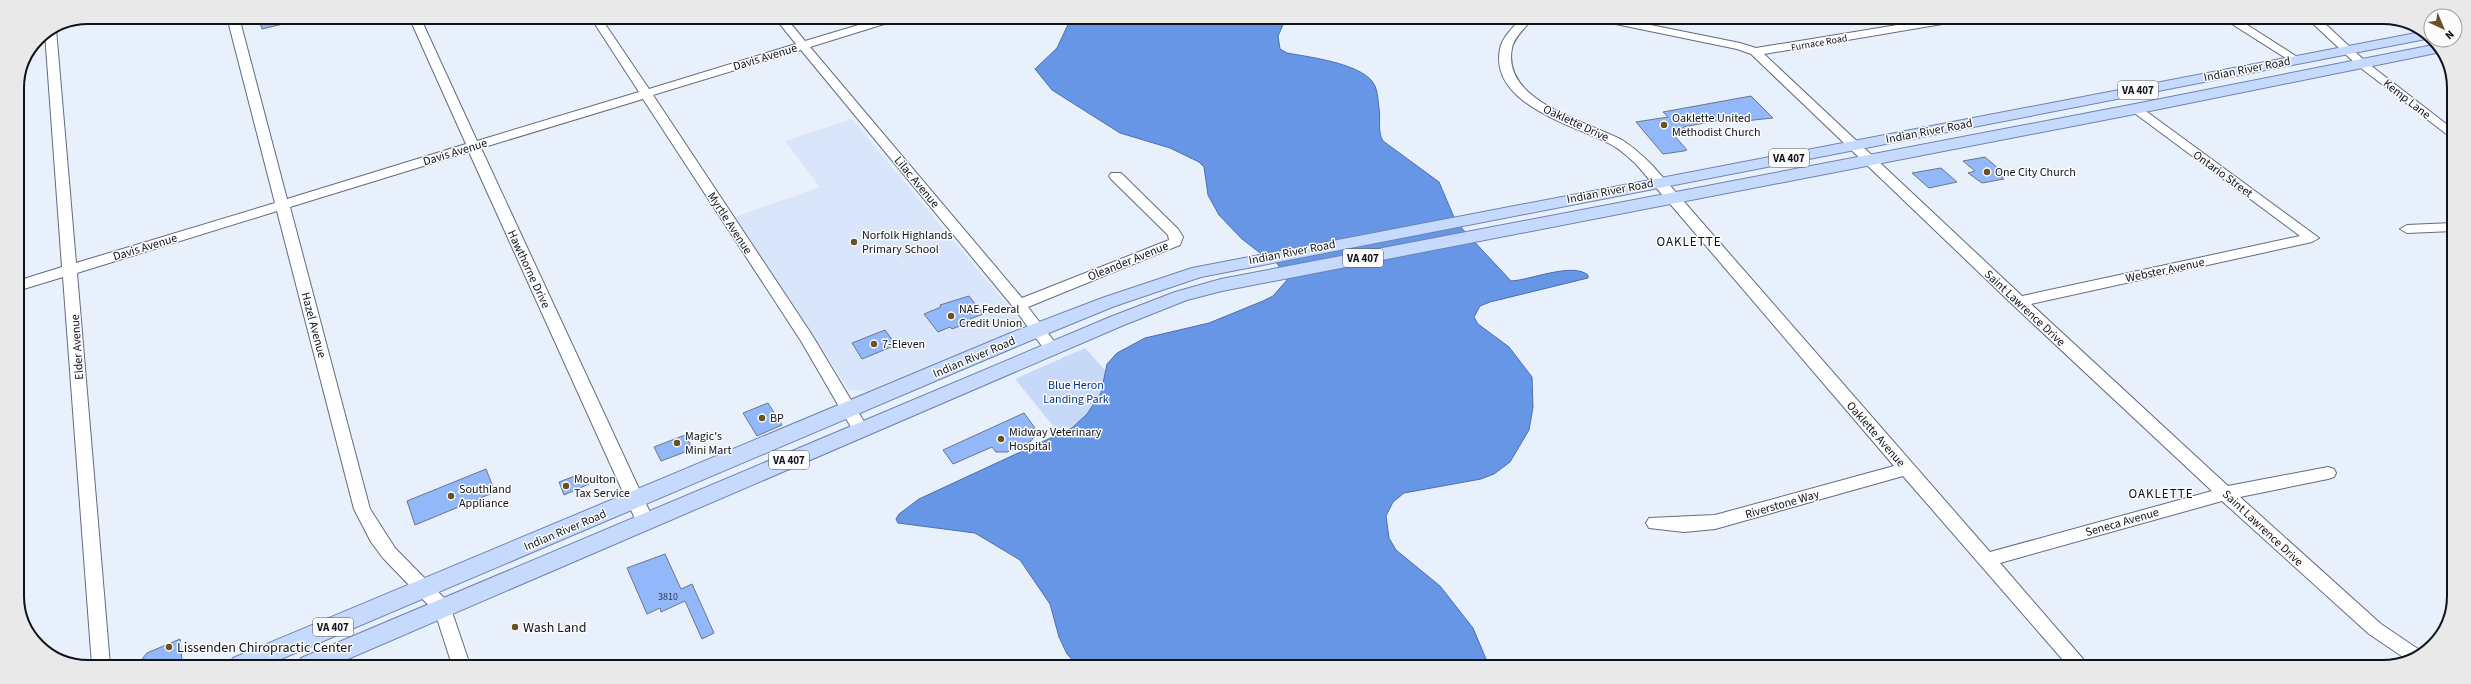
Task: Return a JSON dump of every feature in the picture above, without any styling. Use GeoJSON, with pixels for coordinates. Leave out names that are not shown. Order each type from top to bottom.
{"type":"FeatureCollection","features":[{"type":"Feature","properties":{"kind":"main road","name":"Indian River Road"},"geometry":{"type":"LineString","coordinates":[[253,660],[426,589],[1038,330],[1154,285],[1198,272],[2420,36]]}},
{"type":"Feature","properties":{"kind":"main road","name":"Indian River Road"},"geometry":{"type":"LineString","coordinates":[[321,660],[1148,308],[1206,289],[1674,197],[2135,109],[2434,49]]}},
{"type":"Feature","properties":{"kind":"street","name":"Hazel Avenue"},"geometry":{"type":"LineString","coordinates":[[235,24],[362,508],[377,537],[385,548],[443,608]]}},
{"type":"Feature","properties":{"kind":"street","name":"Hawthorne Drive"},"geometry":{"type":"LineString","coordinates":[[417,24],[645,521]]}},
{"type":"Feature","properties":{"kind":"street","name":"Myrtle Avenue"},"geometry":{"type":"LineString","coordinates":[[600,24],[806,339],[861,430]]}},
{"type":"Feature","properties":{"kind":"street","name":"Lilac Avenue"},"geometry":{"type":"LineString","coordinates":[[785,24],[1020,305],[1052,349]]}},
{"type":"Feature","properties":{"kind":"street","name":"Davis Avenue"},"geometry":{"type":"LineString","coordinates":[[24,284],[874,24]]}},
{"type":"Feature","properties":{"kind":"street","name":"Oaklette Drive"},"geometry":{"type":"LineString","coordinates":[[1523,24],[1507,47],[1505,66],[1511,80],[1531,100],[1547,112],[1618,143],[1636,156],[1674,197]]}},
{"type":"Feature","properties":{"kind":"street","name":"Saint Lawrence Drive"},"geometry":{"type":"LineString","coordinates":[[1635,24],[1740,46],[1755,52],[1852,146],[2018,302],[2227,493],[2275,540],[2375,629],[2411,653]]}},
{"type":"Feature","properties":{"kind":"street","name":"Furnace Road"},"geometry":{"type":"LineString","coordinates":[[1755,52],[1924,24]]}},
{"type":"Feature","properties":{"kind":"street"},"geometry":{"type":"LineString","coordinates":[[2238,24],[2296,60]]}},
{"type":"Feature","properties":{"kind":"street","name":"Kemp Lane"},"geometry":{"type":"LineString","coordinates":[[2318,24],[2361,63],[2447,131]]}},
{"type":"Feature","properties":{"kind":"street","name":"Elder Avenue"},"geometry":{"type":"LineString","coordinates":[[51,36],[71,270],[101,660]]}},
{"type":"Feature","properties":{"kind":"street","name":"Ontario Street"},"geometry":{"type":"LineString","coordinates":[[2135,109],[2312,238]]}},
{"type":"Feature","properties":{"kind":"street","name":"Oleander Avenue"},"geometry":{"type":"LineString","coordinates":[[1020,305],[1175,242],[1176,237],[1173,232],[1116,176]]}},
{"type":"Feature","properties":{"kind":"street","name":"Oaklette Avenue"},"geometry":{"type":"LineString","coordinates":[[1674,197],[1906,469],[2075,660]]}},
{"type":"Feature","properties":{"kind":"street"},"geometry":{"type":"LineString","coordinates":[[2407,229],[2447,227]]}},
{"type":"Feature","properties":{"kind":"street","name":"Webster Avenue"},"geometry":{"type":"LineString","coordinates":[[2018,302],[2312,238]]}},
{"type":"Feature","properties":{"kind":"street","name":"Riverstone Way"},"geometry":{"type":"LineString","coordinates":[[1654,523],[1684,525],[1715,522],[1906,469]]}},
{"type":"Feature","properties":{"kind":"street","name":"Seneca Avenue"},"geometry":{"type":"LineString","coordinates":[[1987,560],[2227,493],[2328,473]]}},
{"type":"Feature","properties":{"kind":"street"},"geometry":{"type":"LineString","coordinates":[[443,608],[459,660]]}},
{"type":"Feature","properties":{"kind":"shaded area","name":"Norfolk Highlands Primary School"},"geometry":{"type":"Polygon","coordinates":[[[852,119],[1018,318],[1010,332],[867,391],[849,390],[735,217],[820,187],[785,141],[852,119]]]}},
{"type":"Feature","properties":{"kind":"green space","name":"Blue Heron Landing Park"},"geometry":{"type":"Polygon","coordinates":[[[1085,348],[1134,402],[1096,431],[1062,428],[1115,437],[1058,432],[1015,379],[1085,348]]]}},
{"type":"Feature","properties":{"kind":"water"},"geometry":{"type":"Polygon","coordinates":[[[1068,24],[1283,24],[1278,36],[1280,49],[1287,53],[1322,59],[1349,67],[1370,78],[1377,91],[1380,112],[1380,133],[1383,141],[1439,182],[1456,222],[1511,281],[1572,270],[1581,271],[1588,275],[1588,278],[1490,302],[1480,306],[1474,317],[1478,324],[1509,347],[1532,377],[1533,407],[1529,430],[1510,462],[1494,474],[1481,479],[1404,493],[1393,502],[1386,516],[1389,538],[1396,550],[1440,586],[1473,628],[1486,660],[1072,660],[1067,654],[1059,637],[1050,604],[1020,560],[975,533],[898,523],[896,519],[899,514],[919,499],[1072,428],[1087,414],[1101,393],[1107,364],[1117,353],[1145,338],[1209,323],[1263,301],[1273,296],[1287,280],[1277,263],[1264,256],[1242,239],[1219,215],[1208,195],[1204,167],[1199,162],[1170,148],[1120,133],[1052,90],[1035,69],[1057,48],[1068,24]]]}},
{"type":"Feature","properties":{"kind":"building"},"geometry":{"type":"Polygon","coordinates":[[[260,24],[283,24],[262,29],[260,24]]]}},
{"type":"Feature","properties":{"kind":"building","name":"Oaklette United Methodist Church"},"geometry":{"type":"Polygon","coordinates":[[[1751,96],[1773,118],[1744,121],[1736,117],[1683,127],[1687,131],[1673,134],[1687,150],[1684,151],[1663,154],[1636,122],[1668,117],[1663,112],[1751,96]]]}},
{"type":"Feature","properties":{"kind":"building"},"geometry":{"type":"Polygon","coordinates":[[[1985,157],[2007,176],[2001,177],[2004,179],[1982,183],[1968,173],[1975,171],[1963,161],[1985,157]]]}},
{"type":"Feature","properties":{"kind":"building"},"geometry":{"type":"Polygon","coordinates":[[[1941,168],[1957,182],[1929,188],[1912,173],[1941,168]]]}},
{"type":"Feature","properties":{"kind":"building","name":"NAE Federal Credit Union"},"geometry":{"type":"Polygon","coordinates":[[[969,296],[983,314],[970,319],[972,321],[952,329],[950,327],[938,332],[924,314],[941,307],[940,305],[969,296]]]}},
{"type":"Feature","properties":{"kind":"building","name":"7-Eleven"},"geometry":{"type":"Polygon","coordinates":[[[885,330],[896,345],[862,359],[852,343],[885,330]]]}},
{"type":"Feature","properties":{"kind":"building","name":"BP"},"geometry":{"type":"Polygon","coordinates":[[[768,403],[782,425],[757,436],[743,413],[768,403]]]}},
{"type":"Feature","properties":{"kind":"building","name":"Midway Veterinary Hospital"},"geometry":{"type":"Polygon","coordinates":[[[1024,413],[1035,428],[1030,430],[1035,436],[1030,442],[1007,452],[996,452],[992,447],[953,464],[943,450],[1024,413]]]}},
{"type":"Feature","properties":{"kind":"building","name":"Magic's Mini Mart"},"geometry":{"type":"Polygon","coordinates":[[[685,435],[693,449],[661,461],[654,447],[685,435]]]}},
{"type":"Feature","properties":{"kind":"building","name":"Southland Appliance"},"geometry":{"type":"Polygon","coordinates":[[[486,469],[495,492],[415,525],[407,501],[486,469]]]}},
{"type":"Feature","properties":{"kind":"building","name":"Moulton Tax Service"},"geometry":{"type":"Polygon","coordinates":[[[580,474],[582,477],[585,476],[589,484],[564,495],[559,482],[580,474]]]}},
{"type":"Feature","properties":{"kind":"building"},"geometry":{"type":"Polygon","coordinates":[[[665,554],[681,589],[692,584],[714,633],[702,639],[685,601],[661,612],[660,608],[647,614],[627,568],[665,554]]]}},
{"type":"Feature","properties":{"kind":"building","name":"Lissenden Chiropractic Center"},"geometry":{"type":"Polygon","coordinates":[[[180,639],[182,660],[141,660],[147,653],[180,639]]]}},
{"type":"Feature","properties":{"kind":"place","name":"Oaklette United Methodist Church"},"geometry":{"type":"Point","coordinates":[1664,125]}},
{"type":"Feature","properties":{"kind":"place","name":"One City Church"},"geometry":{"type":"Point","coordinates":[1987,172]}},
{"type":"Feature","properties":{"kind":"place","name":"Norfolk Highlands Primary School"},"geometry":{"type":"Point","coordinates":[854,242]}},
{"type":"Feature","properties":{"kind":"place","name":"NAE Federal Credit Union"},"geometry":{"type":"Point","coordinates":[951,316]}},
{"type":"Feature","properties":{"kind":"place","name":"7-Eleven"},"geometry":{"type":"Point","coordinates":[874,344]}},
{"type":"Feature","properties":{"kind":"place","name":"BP"},"geometry":{"type":"Point","coordinates":[762,418]}},
{"type":"Feature","properties":{"kind":"place","name":"Midway Veterinary Hospital"},"geometry":{"type":"Point","coordinates":[1001,439]}},
{"type":"Feature","properties":{"kind":"place","name":"Magic's Mini Mart"},"geometry":{"type":"Point","coordinates":[677,443]}},
{"type":"Feature","properties":{"kind":"place","name":"Moulton Tax Service"},"geometry":{"type":"Point","coordinates":[566,486]}},
{"type":"Feature","properties":{"kind":"place","name":"Southland Appliance"},"geometry":{"type":"Point","coordinates":[451,496]}},
{"type":"Feature","properties":{"kind":"place","name":"Wash Land"},"geometry":{"type":"Point","coordinates":[515,627]}},
{"type":"Feature","properties":{"kind":"place","name":"Lissenden Chiropractic Center"},"geometry":{"type":"Point","coordinates":[169,647]}},
{"type":"Feature","properties":{"kind":"district","name":"OAKLETTE"},"geometry":{"type":"Point","coordinates":[1689,241]}},
{"type":"Feature","properties":{"kind":"district","name":"OAKLETTE"},"geometry":{"type":"Point","coordinates":[2161,493]}}]}
